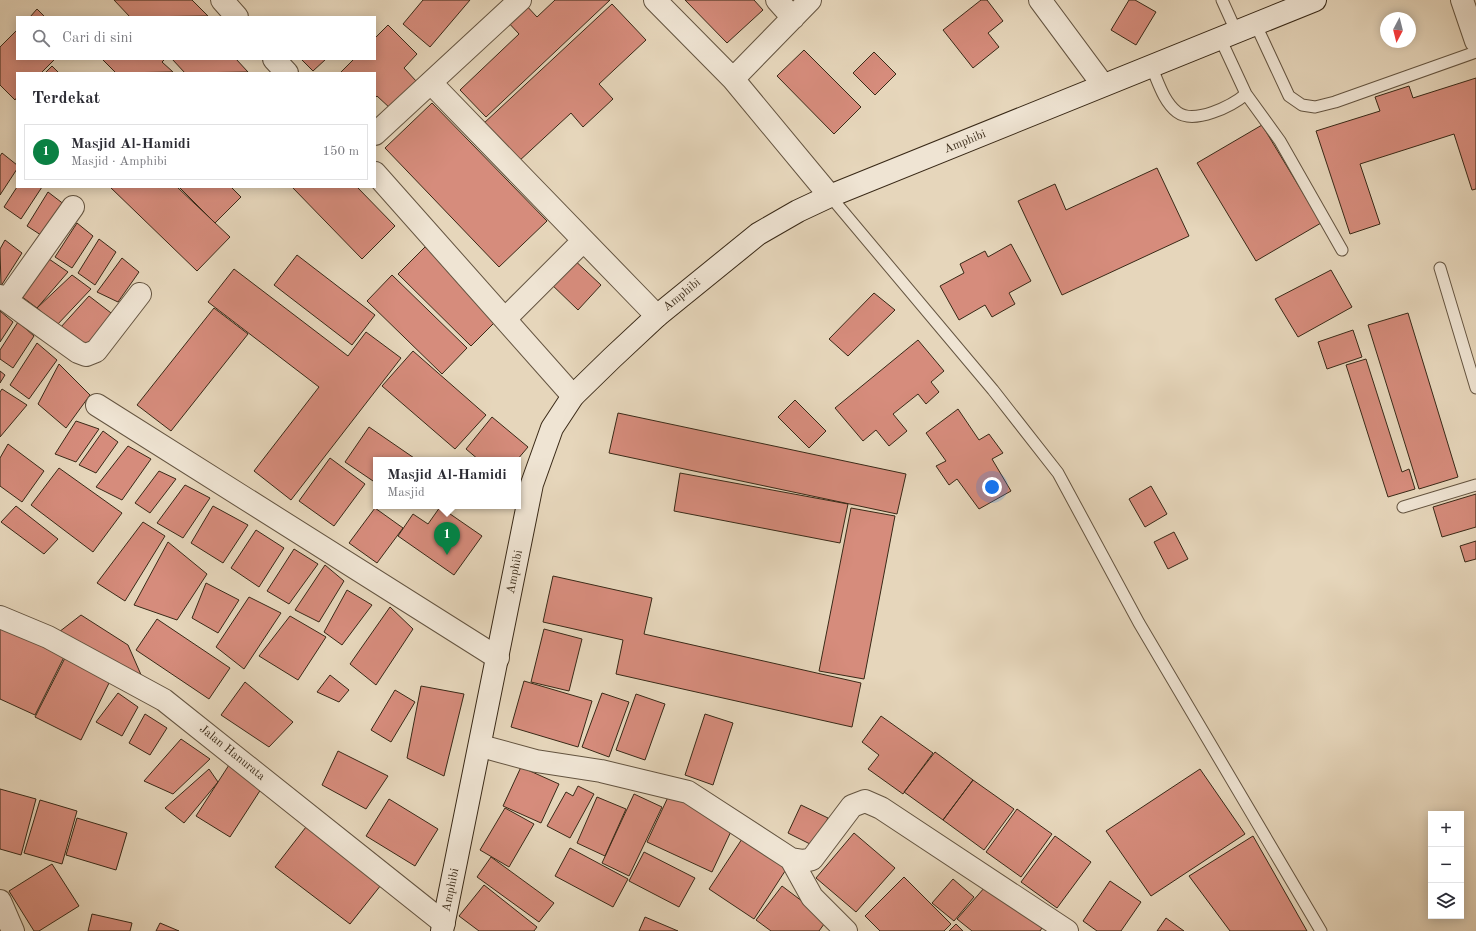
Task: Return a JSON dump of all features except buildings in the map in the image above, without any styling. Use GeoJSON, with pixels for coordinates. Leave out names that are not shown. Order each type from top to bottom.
{"type":"FeatureCollection","features":[{"type":"Feature","properties":{"kind":"street"},"geometry":{"type":"LineString","coordinates":[[222,0],[236,16]]}},
{"type":"Feature","properties":{"kind":"street"},"geometry":{"type":"LineString","coordinates":[[376,133],[520,0]]}},
{"type":"Feature","properties":{"kind":"street"},"geometry":{"type":"LineString","coordinates":[[655,0],[733,79],[830,196]]}},
{"type":"Feature","properties":{"kind":"street"},"geometry":{"type":"LineString","coordinates":[[777,0],[793,18]]}},
{"type":"Feature","properties":{"kind":"street"},"geometry":{"type":"LineString","coordinates":[[733,79],[810,0]]}},
{"type":"Feature","properties":{"kind":"street"},"geometry":{"type":"LineString","coordinates":[[1040,0],[1103,86]]}},
{"type":"Feature","properties":{"kind":"street","name":"Amphibi"},"geometry":{"type":"LineString","coordinates":[[443,927],[481,746],[532,484],[552,428],[573,396],[657,316],[758,234],[798,211],[830,196],[1315,0]]}},
{"type":"Feature","properties":{"kind":"street"},"geometry":{"type":"LineString","coordinates":[[1462,0],[1476,41]]}},
{"type":"Feature","properties":{"kind":"street"},"geometry":{"type":"LineString","coordinates":[[275,60],[286,72]]}},
{"type":"Feature","properties":{"kind":"street"},"geometry":{"type":"LineString","coordinates":[[431,83],[657,316]]}},
{"type":"Feature","properties":{"kind":"street"},"geometry":{"type":"LineString","coordinates":[[376,173],[573,396]]}},
{"type":"Feature","properties":{"kind":"street"},"geometry":{"type":"LineString","coordinates":[[73,207],[3,298],[78,352],[86,355],[96,351],[140,294]]}},
{"type":"Feature","properties":{"kind":"street"},"geometry":{"type":"LineString","coordinates":[[505,319],[583,241]]}},
{"type":"Feature","properties":{"kind":"street"},"geometry":{"type":"LineString","coordinates":[[97,405],[498,658]]}},
{"type":"Feature","properties":{"kind":"street","name":"Jalan Hanurata"},"geometry":{"type":"LineString","coordinates":[[0,617],[48,637],[164,700],[443,927]]}},
{"type":"Feature","properties":{"kind":"street"},"geometry":{"type":"LineString","coordinates":[[481,746],[536,761],[601,771],[688,792],[792,859],[804,861],[812,859],[852,806],[865,801],[881,808],[1067,931]]}},
{"type":"Feature","properties":{"kind":"street"},"geometry":{"type":"LineString","coordinates":[[792,859],[812,897],[846,931]]}},
{"type":"Feature","properties":{"kind":"street"},"geometry":{"type":"LineString","coordinates":[[0,901],[13,931]]}},
{"type":"Feature","properties":{"kind":"lane"},"geometry":{"type":"LineString","coordinates":[[1222,0],[1228,35],[1246,94],[1280,141],[1342,250]]}},
{"type":"Feature","properties":{"kind":"lane"},"geometry":{"type":"LineString","coordinates":[[1255,23],[1289,96],[1302,105],[1314,107],[1335,102],[1476,52]]}},
{"type":"Feature","properties":{"kind":"lane"},"geometry":{"type":"LineString","coordinates":[[1151,66],[1166,100],[1177,112],[1186,116],[1202,115],[1225,108],[1246,94]]}},
{"type":"Feature","properties":{"kind":"lane"},"geometry":{"type":"LineString","coordinates":[[830,196],[993,390],[1058,473],[1139,623],[1321,931]]}},
{"type":"Feature","properties":{"kind":"lane"},"geometry":{"type":"LineString","coordinates":[[1440,268],[1476,388]]}},
{"type":"Feature","properties":{"kind":"lane"},"geometry":{"type":"LineString","coordinates":[[1403,507],[1476,485]]}},
{"type":"Feature","properties":{"kind":"place","name":"Masjid Al-Hamidi"},"geometry":{"type":"Point","coordinates":[447,555]}}]}
